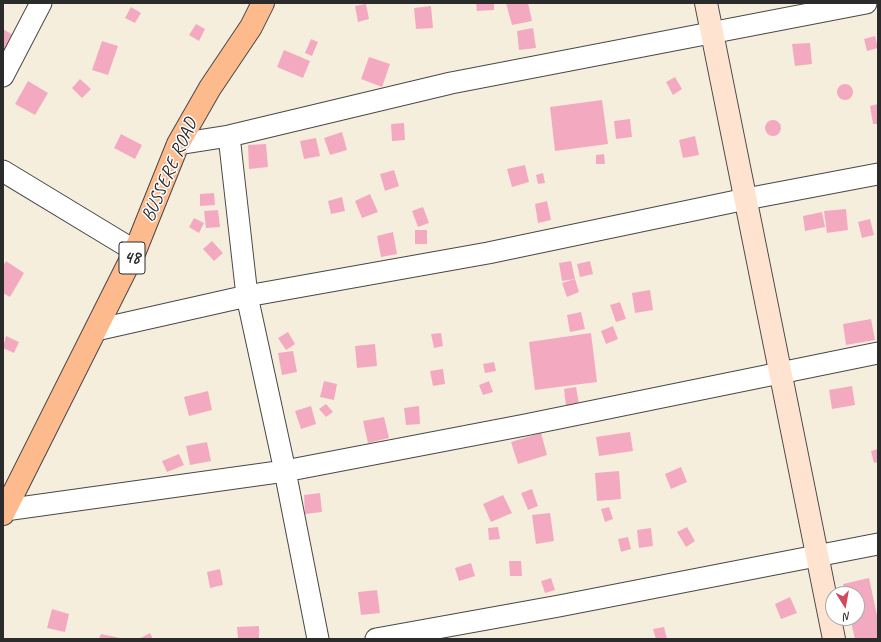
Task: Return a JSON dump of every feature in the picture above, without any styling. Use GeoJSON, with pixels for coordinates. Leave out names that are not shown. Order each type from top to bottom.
{"type":"FeatureCollection","features":[{"type":"Feature","properties":{"kind":"main road","name":"BUSSERE ROAD"},"geometry":{"type":"LineString","coordinates":[[4,512],[135,251],[178,144],[210,88],[251,27],[263,3]]}},
{"type":"Feature","properties":{"kind":"street"},"geometry":{"type":"LineString","coordinates":[[3,76],[41,3]]}},
{"type":"Feature","properties":{"kind":"street"},"geometry":{"type":"LineString","coordinates":[[706,3],[834,639]]}},
{"type":"Feature","properties":{"kind":"street"},"geometry":{"type":"LineString","coordinates":[[178,144],[229,136],[451,83],[866,3]]}},
{"type":"Feature","properties":{"kind":"street"},"geometry":{"type":"LineString","coordinates":[[229,136],[247,296],[285,471],[318,639]]}},
{"type":"Feature","properties":{"kind":"street"},"geometry":{"type":"LineString","coordinates":[[3,171],[135,251]]}},
{"type":"Feature","properties":{"kind":"street"},"geometry":{"type":"LineString","coordinates":[[96,330],[247,296],[488,253],[746,199],[878,174]]}},
{"type":"Feature","properties":{"kind":"street"},"geometry":{"type":"LineString","coordinates":[[4,512],[285,471],[525,425],[878,352]]}},
{"type":"Feature","properties":{"kind":"street"},"geometry":{"type":"LineString","coordinates":[[376,639],[559,606],[878,544]]}},
{"type":"Feature","properties":{"kind":"building"},"geometry":{"type":"Polygon","coordinates":[[[476,3],[494,3],[494,10],[477,11],[476,3]]]}},
{"type":"Feature","properties":{"kind":"building"},"geometry":{"type":"Polygon","coordinates":[[[506,3],[528,3],[532,21],[512,25],[506,3]]]}},
{"type":"Feature","properties":{"kind":"building"},"geometry":{"type":"Polygon","coordinates":[[[366,4],[369,19],[358,22],[355,6],[366,4]]]}},
{"type":"Feature","properties":{"kind":"building"},"geometry":{"type":"Polygon","coordinates":[[[431,6],[433,28],[416,29],[414,8],[431,6]]]}},
{"type":"Feature","properties":{"kind":"building"},"geometry":{"type":"Polygon","coordinates":[[[131,7],[141,13],[135,23],[125,18],[131,7]]]}},
{"type":"Feature","properties":{"kind":"building"},"geometry":{"type":"Polygon","coordinates":[[[196,24],[205,29],[199,41],[189,35],[196,24]]]}},
{"type":"Feature","properties":{"kind":"building"},"geometry":{"type":"Polygon","coordinates":[[[533,28],[536,48],[519,50],[517,31],[533,28]]]}},
{"type":"Feature","properties":{"kind":"building"},"geometry":{"type":"Polygon","coordinates":[[[3,29],[13,35],[4,51],[3,50],[3,29]]]}},
{"type":"Feature","properties":{"kind":"building"},"geometry":{"type":"Polygon","coordinates":[[[875,36],[878,48],[867,51],[864,39],[875,36]]]}},
{"type":"Feature","properties":{"kind":"building"},"geometry":{"type":"Polygon","coordinates":[[[311,39],[318,42],[312,56],[305,53],[311,39]]]}},
{"type":"Feature","properties":{"kind":"building"},"geometry":{"type":"Polygon","coordinates":[[[102,41],[118,46],[108,75],[92,70],[102,41]]]}},
{"type":"Feature","properties":{"kind":"building"},"geometry":{"type":"Polygon","coordinates":[[[810,43],[812,64],[795,66],[792,44],[810,43]]]}},
{"type":"Feature","properties":{"kind":"building"},"geometry":{"type":"Polygon","coordinates":[[[284,50],[310,61],[303,78],[277,67],[284,50]]]}},
{"type":"Feature","properties":{"kind":"building"},"geometry":{"type":"Polygon","coordinates":[[[369,57],[390,64],[382,87],[361,79],[369,57]]]}},
{"type":"Feature","properties":{"kind":"building"},"geometry":{"type":"Polygon","coordinates":[[[675,77],[682,89],[673,95],[666,82],[675,77]]]}},
{"type":"Feature","properties":{"kind":"building"},"geometry":{"type":"Polygon","coordinates":[[[80,79],[91,89],[82,98],[72,88],[80,79]]]}},
{"type":"Feature","properties":{"kind":"building"},"geometry":{"type":"Polygon","coordinates":[[[28,81],[48,93],[35,115],[15,104],[28,81]]]}},
{"type":"Feature","properties":{"kind":"building"},"geometry":{"type":"Polygon","coordinates":[[[842,84],[848,84],[853,89],[851,98],[848,100],[842,100],[837,95],[837,89],[842,84]]]}},
{"type":"Feature","properties":{"kind":"building"},"geometry":{"type":"Polygon","coordinates":[[[602,100],[608,144],[555,151],[550,107],[602,100]]]}},
{"type":"Feature","properties":{"kind":"building"},"geometry":{"type":"Polygon","coordinates":[[[878,104],[878,124],[873,124],[870,106],[878,104]]]}},
{"type":"Feature","properties":{"kind":"building"},"geometry":{"type":"Polygon","coordinates":[[[630,119],[632,137],[616,139],[614,121],[630,119]]]}},
{"type":"Feature","properties":{"kind":"building"},"geometry":{"type":"Polygon","coordinates":[[[770,120],[776,120],[781,125],[779,134],[776,136],[770,136],[765,131],[765,125],[770,120]]]}},
{"type":"Feature","properties":{"kind":"building"},"geometry":{"type":"Polygon","coordinates":[[[404,123],[405,140],[392,141],[391,124],[404,123]]]}},
{"type":"Feature","properties":{"kind":"building"},"geometry":{"type":"Polygon","coordinates":[[[342,132],[347,150],[330,155],[324,138],[342,132]]]}},
{"type":"Feature","properties":{"kind":"building"},"geometry":{"type":"Polygon","coordinates":[[[121,134],[142,145],[135,159],[114,148],[121,134]]]}},
{"type":"Feature","properties":{"kind":"building"},"geometry":{"type":"Polygon","coordinates":[[[695,136],[699,155],[683,158],[679,140],[695,136]]]}},
{"type":"Feature","properties":{"kind":"building"},"geometry":{"type":"Polygon","coordinates":[[[316,138],[320,156],[304,159],[300,141],[316,138]]]}},
{"type":"Feature","properties":{"kind":"building"},"geometry":{"type":"Polygon","coordinates":[[[266,144],[268,167],[249,169],[248,145],[266,144]]]}},
{"type":"Feature","properties":{"kind":"building"},"geometry":{"type":"Polygon","coordinates":[[[604,154],[605,164],[596,164],[596,155],[604,154]]]}},
{"type":"Feature","properties":{"kind":"building"},"geometry":{"type":"Polygon","coordinates":[[[525,165],[529,182],[512,187],[507,169],[525,165]]]}},
{"type":"Feature","properties":{"kind":"building"},"geometry":{"type":"Polygon","coordinates":[[[394,170],[399,186],[385,191],[380,174],[394,170]]]}},
{"type":"Feature","properties":{"kind":"building"},"geometry":{"type":"Polygon","coordinates":[[[543,173],[545,183],[538,184],[536,175],[543,173]]]}},
{"type":"Feature","properties":{"kind":"building"},"geometry":{"type":"Polygon","coordinates":[[[214,193],[215,205],[200,206],[200,194],[214,193]]]}},
{"type":"Feature","properties":{"kind":"building"},"geometry":{"type":"Polygon","coordinates":[[[370,194],[378,212],[362,218],[355,201],[370,194]]]}},
{"type":"Feature","properties":{"kind":"building"},"geometry":{"type":"Polygon","coordinates":[[[342,197],[345,211],[331,214],[328,201],[342,197]]]}},
{"type":"Feature","properties":{"kind":"building"},"geometry":{"type":"Polygon","coordinates":[[[547,201],[551,220],[538,223],[535,204],[547,201]]]}},
{"type":"Feature","properties":{"kind":"building"},"geometry":{"type":"Polygon","coordinates":[[[423,207],[429,223],[418,227],[412,211],[423,207]]]}},
{"type":"Feature","properties":{"kind":"building"},"geometry":{"type":"Polygon","coordinates":[[[846,209],[848,230],[827,233],[824,211],[846,209]]]}},
{"type":"Feature","properties":{"kind":"building"},"geometry":{"type":"Polygon","coordinates":[[[218,210],[220,227],[206,228],[204,211],[218,210]]]}},
{"type":"Feature","properties":{"kind":"building"},"geometry":{"type":"Polygon","coordinates":[[[822,212],[825,227],[805,231],[803,216],[822,212]]]}},
{"type":"Feature","properties":{"kind":"building"},"geometry":{"type":"Polygon","coordinates":[[[194,218],[204,223],[199,233],[189,227],[194,218]]]}},
{"type":"Feature","properties":{"kind":"building"},"geometry":{"type":"Polygon","coordinates":[[[870,219],[874,235],[862,238],[858,222],[870,219]]]}},
{"type":"Feature","properties":{"kind":"building"},"geometry":{"type":"Polygon","coordinates":[[[415,230],[427,230],[427,244],[415,244],[415,230]]]}},
{"type":"Feature","properties":{"kind":"building"},"geometry":{"type":"Polygon","coordinates":[[[393,232],[397,254],[381,257],[377,236],[393,232]]]}},
{"type":"Feature","properties":{"kind":"building"},"geometry":{"type":"Polygon","coordinates":[[[212,241],[223,253],[214,261],[203,249],[212,241]]]}},
{"type":"Feature","properties":{"kind":"building"},"geometry":{"type":"Polygon","coordinates":[[[6,261],[24,273],[10,297],[3,293],[3,266],[6,261]]]}},
{"type":"Feature","properties":{"kind":"building"},"geometry":{"type":"Polygon","coordinates":[[[571,261],[575,279],[562,281],[559,263],[571,261]]]}},
{"type":"Feature","properties":{"kind":"building"},"geometry":{"type":"Polygon","coordinates":[[[590,261],[593,274],[580,277],[577,264],[590,261]]]}},
{"type":"Feature","properties":{"kind":"building"},"geometry":{"type":"Polygon","coordinates":[[[575,279],[579,292],[567,297],[562,283],[575,279]]]}},
{"type":"Feature","properties":{"kind":"building"},"geometry":{"type":"Polygon","coordinates":[[[650,290],[653,310],[635,313],[632,293],[650,290]]]}},
{"type":"Feature","properties":{"kind":"building"},"geometry":{"type":"Polygon","coordinates":[[[620,302],[626,319],[616,322],[610,305],[620,302]]]}},
{"type":"Feature","properties":{"kind":"building"},"geometry":{"type":"Polygon","coordinates":[[[581,312],[585,329],[570,332],[567,315],[581,312]]]}},
{"type":"Feature","properties":{"kind":"building"},"geometry":{"type":"Polygon","coordinates":[[[871,319],[875,340],[846,345],[843,324],[871,319]]]}},
{"type":"Feature","properties":{"kind":"building"},"geometry":{"type":"Polygon","coordinates":[[[613,326],[618,339],[606,344],[601,331],[613,326]]]}},
{"type":"Feature","properties":{"kind":"building"},"geometry":{"type":"Polygon","coordinates":[[[288,332],[295,344],[286,350],[278,338],[288,332]]]}},
{"type":"Feature","properties":{"kind":"building"},"geometry":{"type":"Polygon","coordinates":[[[441,333],[443,346],[434,348],[431,334],[441,333]]]}},
{"type":"Feature","properties":{"kind":"building"},"geometry":{"type":"Polygon","coordinates":[[[591,333],[597,382],[535,390],[529,342],[591,333]]]}},
{"type":"Feature","properties":{"kind":"building"},"geometry":{"type":"Polygon","coordinates":[[[6,336],[19,342],[14,353],[3,348],[6,336]]]}},
{"type":"Feature","properties":{"kind":"building"},"geometry":{"type":"Polygon","coordinates":[[[375,344],[377,366],[357,368],[355,346],[375,344]]]}},
{"type":"Feature","properties":{"kind":"building"},"geometry":{"type":"Polygon","coordinates":[[[293,351],[297,372],[282,375],[278,353],[293,351]]]}},
{"type":"Feature","properties":{"kind":"building"},"geometry":{"type":"Polygon","coordinates":[[[494,362],[496,371],[485,373],[483,364],[494,362]]]}},
{"type":"Feature","properties":{"kind":"building"},"geometry":{"type":"Polygon","coordinates":[[[443,369],[445,384],[433,386],[430,371],[443,369]]]}},
{"type":"Feature","properties":{"kind":"building"},"geometry":{"type":"Polygon","coordinates":[[[324,381],[337,384],[334,400],[320,397],[324,381]]]}},
{"type":"Feature","properties":{"kind":"building"},"geometry":{"type":"Polygon","coordinates":[[[489,381],[493,392],[483,395],[479,385],[489,381]]]}},
{"type":"Feature","properties":{"kind":"building"},"geometry":{"type":"Polygon","coordinates":[[[852,386],[855,405],[832,409],[829,390],[852,386]]]}},
{"type":"Feature","properties":{"kind":"building"},"geometry":{"type":"Polygon","coordinates":[[[576,387],[579,404],[566,406],[564,389],[576,387]]]}},
{"type":"Feature","properties":{"kind":"building"},"geometry":{"type":"Polygon","coordinates":[[[208,391],[212,410],[189,416],[184,397],[208,391]]]}},
{"type":"Feature","properties":{"kind":"building"},"geometry":{"type":"Polygon","coordinates":[[[326,404],[333,412],[326,417],[319,409],[326,404]]]}},
{"type":"Feature","properties":{"kind":"building"},"geometry":{"type":"Polygon","coordinates":[[[311,406],[316,424],[301,429],[295,411],[311,406]]]}},
{"type":"Feature","properties":{"kind":"building"},"geometry":{"type":"Polygon","coordinates":[[[419,406],[420,424],[406,425],[404,408],[419,406]]]}},
{"type":"Feature","properties":{"kind":"building"},"geometry":{"type":"Polygon","coordinates":[[[384,417],[389,438],[368,443],[363,421],[384,417]]]}},
{"type":"Feature","properties":{"kind":"building"},"geometry":{"type":"Polygon","coordinates":[[[630,432],[633,451],[599,456],[596,437],[630,432]]]}},
{"type":"Feature","properties":{"kind":"building"},"geometry":{"type":"Polygon","coordinates":[[[541,433],[547,455],[518,464],[511,442],[541,433]]]}},
{"type":"Feature","properties":{"kind":"building"},"geometry":{"type":"Polygon","coordinates":[[[207,442],[211,461],[190,465],[186,446],[207,442]]]}},
{"type":"Feature","properties":{"kind":"building"},"geometry":{"type":"Polygon","coordinates":[[[878,449],[878,462],[874,463],[871,451],[878,449]]]}},
{"type":"Feature","properties":{"kind":"building"},"geometry":{"type":"Polygon","coordinates":[[[179,454],[184,465],[167,472],[162,461],[179,454]]]}},
{"type":"Feature","properties":{"kind":"building"},"geometry":{"type":"Polygon","coordinates":[[[681,467],[687,482],[671,489],[665,474],[681,467]]]}},
{"type":"Feature","properties":{"kind":"building"},"geometry":{"type":"Polygon","coordinates":[[[619,471],[621,499],[597,501],[595,473],[619,471]]]}},
{"type":"Feature","properties":{"kind":"building"},"geometry":{"type":"Polygon","coordinates":[[[532,489],[538,506],[528,510],[521,493],[532,489]]]}},
{"type":"Feature","properties":{"kind":"building"},"geometry":{"type":"Polygon","coordinates":[[[320,493],[322,512],[305,514],[304,495],[320,493]]]}},
{"type":"Feature","properties":{"kind":"building"},"geometry":{"type":"Polygon","coordinates":[[[503,495],[512,513],[491,522],[483,504],[503,495]]]}},
{"type":"Feature","properties":{"kind":"building"},"geometry":{"type":"Polygon","coordinates":[[[609,507],[613,519],[605,522],[601,509],[609,507]]]}},
{"type":"Feature","properties":{"kind":"building"},"geometry":{"type":"Polygon","coordinates":[[[550,513],[554,541],[536,544],[532,515],[550,513]]]}},
{"type":"Feature","properties":{"kind":"building"},"geometry":{"type":"Polygon","coordinates":[[[498,527],[500,539],[489,540],[488,528],[498,527]]]}},
{"type":"Feature","properties":{"kind":"building"},"geometry":{"type":"Polygon","coordinates":[[[687,527],[695,541],[686,547],[677,532],[687,527]]]}},
{"type":"Feature","properties":{"kind":"building"},"geometry":{"type":"Polygon","coordinates":[[[651,528],[653,546],[639,548],[637,530],[651,528]]]}},
{"type":"Feature","properties":{"kind":"building"},"geometry":{"type":"Polygon","coordinates":[[[628,537],[631,549],[621,552],[618,539],[628,537]]]}},
{"type":"Feature","properties":{"kind":"building"},"geometry":{"type":"Polygon","coordinates":[[[509,561],[521,561],[522,576],[510,576],[509,561]]]}},
{"type":"Feature","properties":{"kind":"building"},"geometry":{"type":"Polygon","coordinates":[[[471,563],[475,576],[459,581],[455,568],[471,563]]]}},
{"type":"Feature","properties":{"kind":"building"},"geometry":{"type":"Polygon","coordinates":[[[220,569],[223,585],[210,588],[207,572],[220,569]]]}},
{"type":"Feature","properties":{"kind":"building"},"geometry":{"type":"Polygon","coordinates":[[[551,578],[555,590],[545,593],[541,581],[551,578]]]}},
{"type":"Feature","properties":{"kind":"building"},"geometry":{"type":"Polygon","coordinates":[[[869,578],[878,620],[878,639],[855,639],[852,626],[865,626],[865,586],[843,586],[843,584],[869,578]]]}},
{"type":"Feature","properties":{"kind":"building"},"geometry":{"type":"Polygon","coordinates":[[[377,590],[380,613],[361,615],[358,592],[377,590]]]}},
{"type":"Feature","properties":{"kind":"building"},"geometry":{"type":"Polygon","coordinates":[[[790,597],[797,613],[781,619],[775,604],[790,597]]]}},
{"type":"Feature","properties":{"kind":"building"},"geometry":{"type":"Polygon","coordinates":[[[52,609],[69,614],[65,632],[47,628],[52,609]]]}},
{"type":"Feature","properties":{"kind":"building"},"geometry":{"type":"Polygon","coordinates":[[[259,626],[259,639],[238,639],[237,627],[259,626]]]}},
{"type":"Feature","properties":{"kind":"building"},"geometry":{"type":"Polygon","coordinates":[[[664,627],[667,639],[656,639],[653,629],[664,627]]]}},
{"type":"Feature","properties":{"kind":"building"},"geometry":{"type":"Polygon","coordinates":[[[150,633],[153,639],[139,639],[150,633]]]}},
{"type":"Feature","properties":{"kind":"building"},"geometry":{"type":"Polygon","coordinates":[[[101,634],[120,638],[120,639],[99,639],[101,634]]]}}]}
